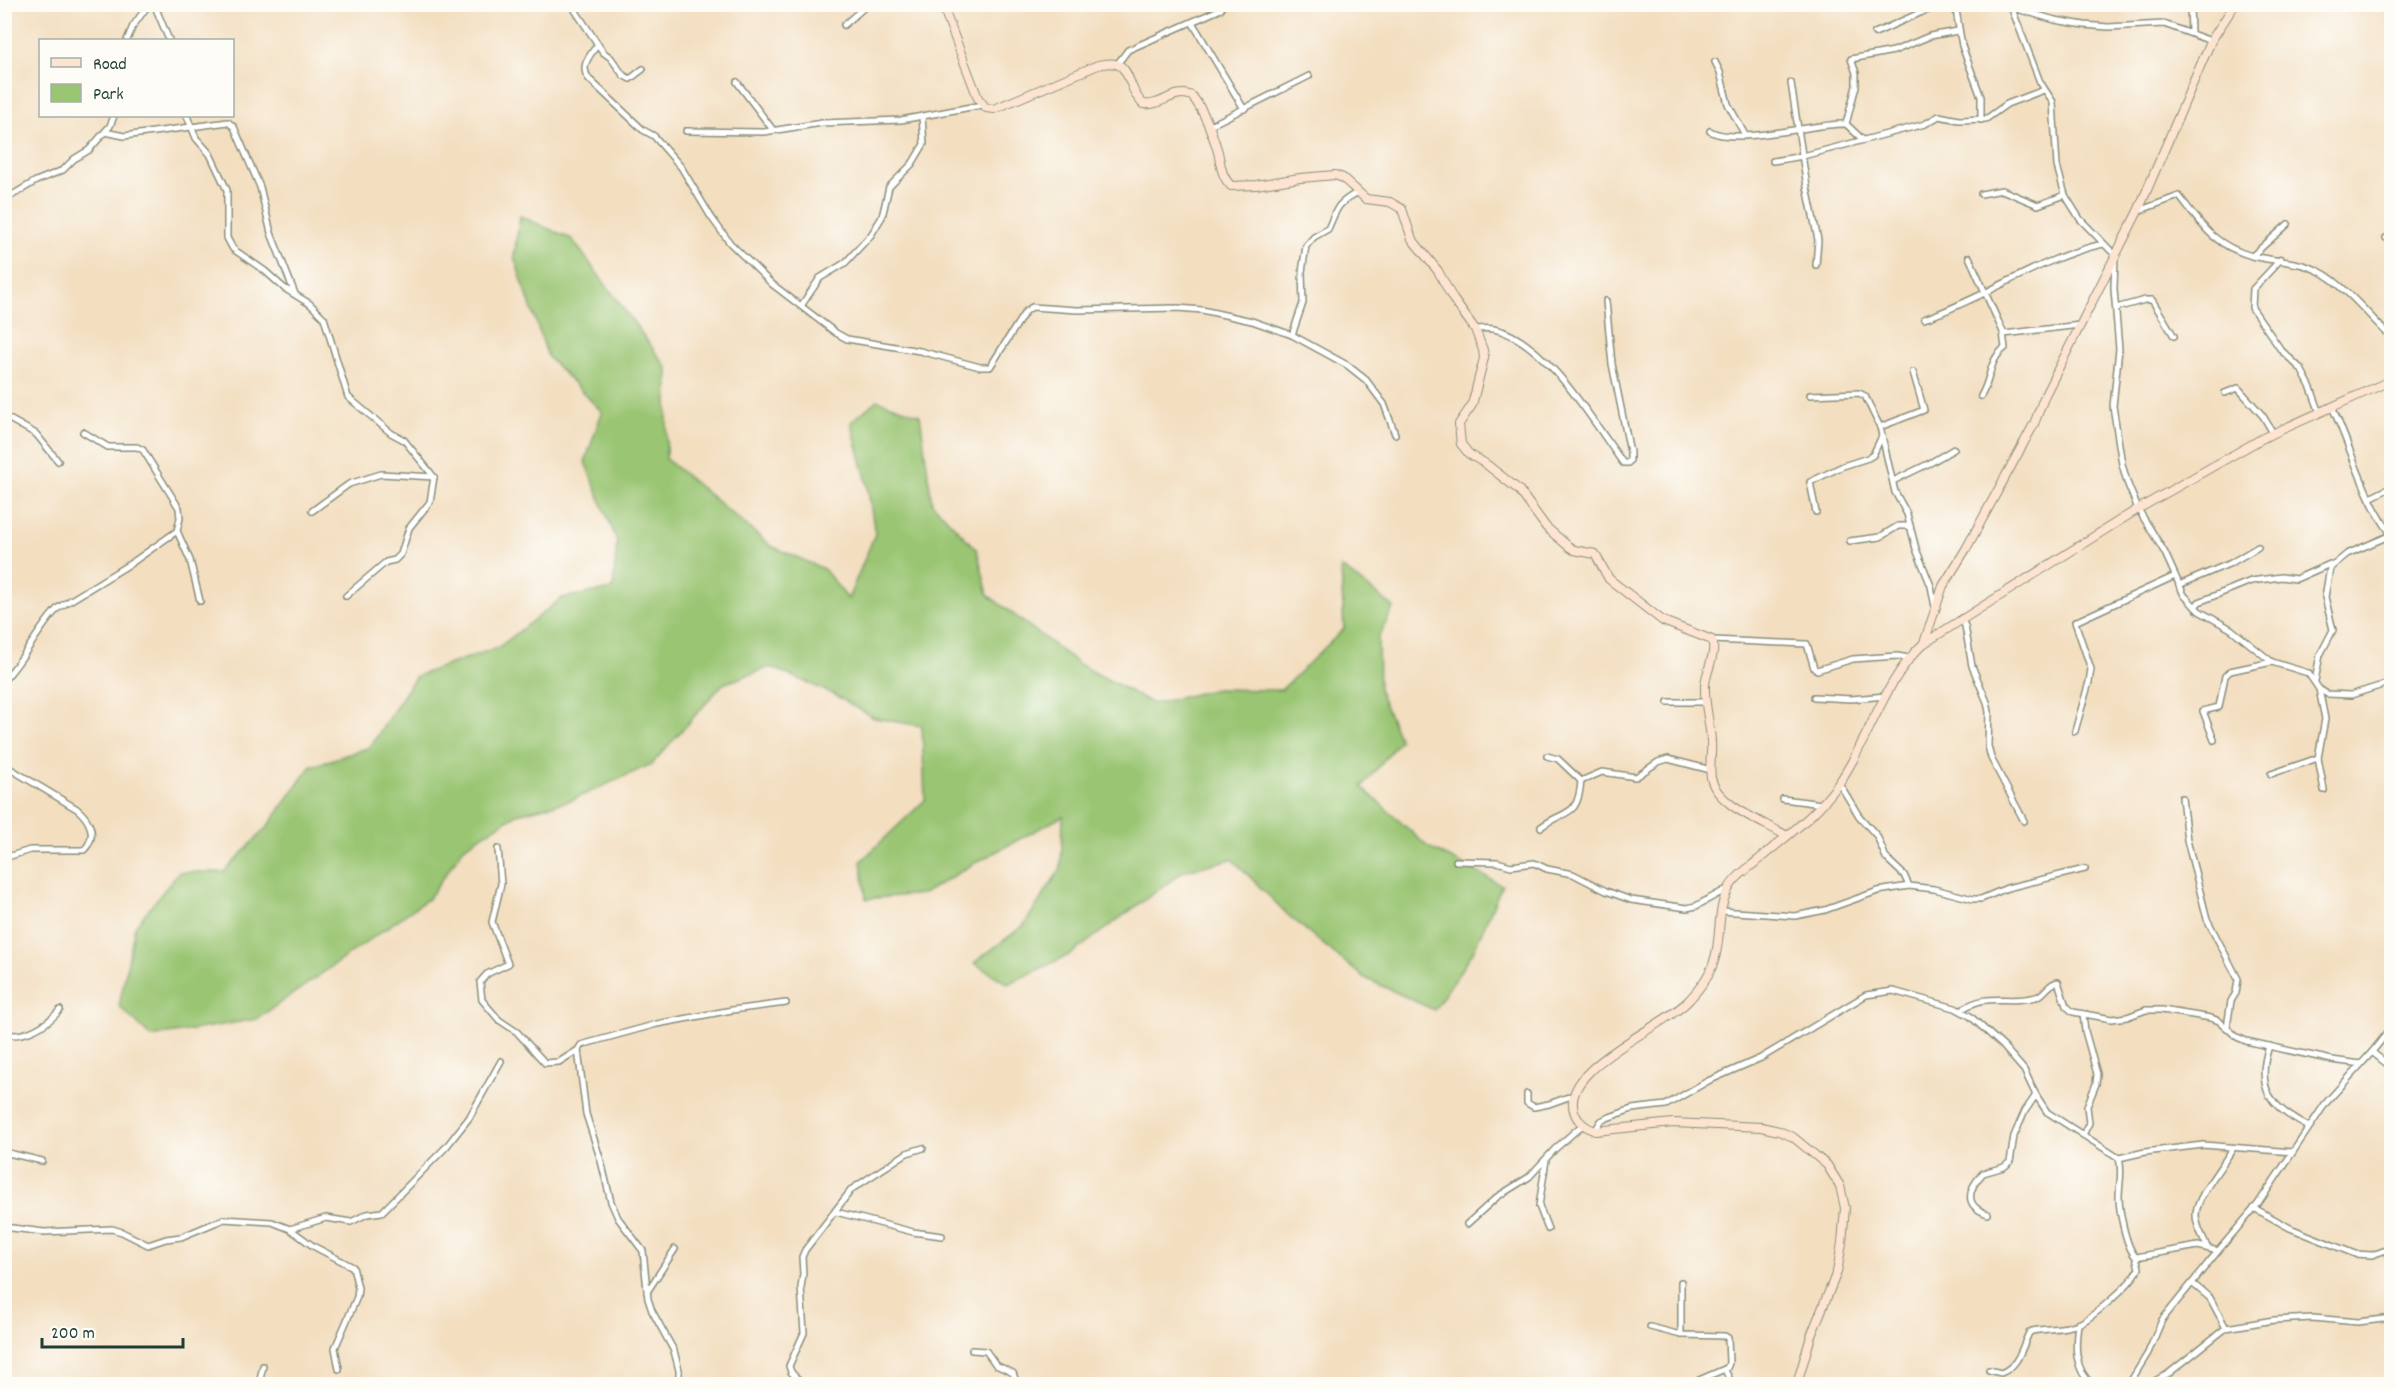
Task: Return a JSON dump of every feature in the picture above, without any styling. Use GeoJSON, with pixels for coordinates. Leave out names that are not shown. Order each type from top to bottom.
{"type":"FeatureCollection","features":[{"type":"Feature","properties":{"kind":"street"},"geometry":{"type":"LineString","coordinates":[[128,39],[148,4]]}},
{"type":"Feature","properties":{"kind":"street"},"geometry":{"type":"LineString","coordinates":[[154,4],[169,39]]}},
{"type":"Feature","properties":{"kind":"street"},"geometry":{"type":"LineString","coordinates":[[571,4],[597,45],[614,60],[626,78],[633,78],[643,69]]}},
{"type":"Feature","properties":{"kind":"street"},"geometry":{"type":"LineString","coordinates":[[844,25],[868,4]]}},
{"type":"Feature","properties":{"kind":"street"},"geometry":{"type":"LineString","coordinates":[[942,4],[982,105],[990,110],[1098,65],[1109,62],[1118,63],[1124,68],[1136,95],[1143,104],[1156,103],[1177,93],[1192,96],[1209,126],[1222,174],[1231,186],[1335,175],[1343,178],[1366,199],[1390,202],[1402,209],[1412,239],[1438,271],[1453,299],[1480,339],[1484,358],[1472,405],[1459,424],[1459,437],[1465,450],[1519,490],[1546,527],[1568,546],[1574,550],[1595,554],[1609,579],[1653,614],[1671,626],[1712,640],[1807,644],[1814,668],[1817,670],[1853,659],[1897,656],[1909,658]]}},
{"type":"Feature","properties":{"kind":"street"},"geometry":{"type":"LineString","coordinates":[[1875,33],[1922,12],[1949,4]]}},
{"type":"Feature","properties":{"kind":"street"},"geometry":{"type":"LineString","coordinates":[[1955,4],[1958,31],[1965,58],[1981,97],[1982,120]]}},
{"type":"Feature","properties":{"kind":"street"},"geometry":{"type":"LineString","coordinates":[[2000,4],[2055,20],[2099,26],[2164,24],[2211,41]]}},
{"type":"Feature","properties":{"kind":"street"},"geometry":{"type":"LineString","coordinates":[[2190,4],[2191,33]]}},
{"type":"Feature","properties":{"kind":"street"},"geometry":{"type":"LineString","coordinates":[[1923,644],[1943,586],[1966,549],[2034,423],[2045,395],[2138,211],[2211,41],[2235,4]]}},
{"type":"Feature","properties":{"kind":"street"},"geometry":{"type":"LineString","coordinates":[[2375,4],[2391,14]]}},
{"type":"Feature","properties":{"kind":"street"},"geometry":{"type":"LineString","coordinates":[[1118,63],[1128,50],[1221,9]]}},
{"type":"Feature","properties":{"kind":"street"},"geometry":{"type":"LineString","coordinates":[[2012,9],[2044,90],[2054,106],[2057,166],[2065,195],[2080,219],[2115,255],[2114,289],[2119,349],[2113,405],[2127,482],[2138,509],[2152,529],[2184,595],[2194,607],[2231,629],[2272,662],[2304,671],[2315,681],[2319,689],[2325,719],[2318,758],[2324,790]]}},
{"type":"Feature","properties":{"kind":"street"},"geometry":{"type":"LineString","coordinates":[[1191,22],[1244,109]]}},
{"type":"Feature","properties":{"kind":"street"},"geometry":{"type":"LineString","coordinates":[[1846,124],[1856,86],[1856,73],[1851,59],[1894,51],[1930,36],[1958,31]]}},
{"type":"Feature","properties":{"kind":"street"},"geometry":{"type":"LineString","coordinates":[[597,45],[585,64],[585,74],[644,130],[654,136],[681,167],[711,217],[730,243],[772,284],[846,339],[920,351],[980,367],[990,367],[1025,312],[1032,307],[1077,310],[1202,309],[1252,321],[1292,334],[1347,364],[1366,380],[1384,404],[1395,434]]}},
{"type":"Feature","properties":{"kind":"street"},"geometry":{"type":"LineString","coordinates":[[1714,62],[1720,72],[1728,104],[1745,135]]}},
{"type":"Feature","properties":{"kind":"street"},"geometry":{"type":"LineString","coordinates":[[1209,126],[1309,76]]}},
{"type":"Feature","properties":{"kind":"street"},"geometry":{"type":"LineString","coordinates":[[737,82],[773,130]]}},
{"type":"Feature","properties":{"kind":"street"},"geometry":{"type":"LineString","coordinates":[[1791,83],[1807,188],[1818,240],[1816,265]]}},
{"type":"Feature","properties":{"kind":"street"},"geometry":{"type":"LineString","coordinates":[[1773,161],[1803,156],[1924,124],[1939,116],[1959,120],[1986,119],[2007,104],[2044,90]]}},
{"type":"Feature","properties":{"kind":"street"},"geometry":{"type":"LineString","coordinates":[[686,131],[721,133],[773,130],[822,123],[870,123],[922,117],[982,105]]}},
{"type":"Feature","properties":{"kind":"street"},"geometry":{"type":"LineString","coordinates":[[4,201],[36,181],[63,170],[74,159],[89,150],[105,132],[113,117]]}},
{"type":"Feature","properties":{"kind":"street"},"geometry":{"type":"LineString","coordinates":[[187,117],[201,146],[210,154],[227,190],[227,238],[233,249],[246,256],[296,296],[310,304],[324,318],[348,397],[391,433],[404,440],[434,477],[430,502],[409,528],[401,554],[395,560],[386,562],[346,596]]}},
{"type":"Feature","properties":{"kind":"street"},"geometry":{"type":"LineString","coordinates":[[801,306],[820,278],[845,263],[871,235],[882,217],[889,187],[912,164],[924,144],[922,117]]}},
{"type":"Feature","properties":{"kind":"street"},"geometry":{"type":"LineString","coordinates":[[105,132],[124,136],[228,122],[234,127],[260,187],[271,233],[296,296]]}},
{"type":"Feature","properties":{"kind":"street"},"geometry":{"type":"LineString","coordinates":[[1710,131],[1719,135],[1745,135],[1846,124],[1863,140]]}},
{"type":"Feature","properties":{"kind":"street"},"geometry":{"type":"LineString","coordinates":[[1981,194],[2002,190],[2038,205],[2065,195]]}},
{"type":"Feature","properties":{"kind":"street"},"geometry":{"type":"LineString","coordinates":[[1292,334],[1303,303],[1302,272],[1306,246],[1314,237],[1328,229],[1335,209],[1341,202],[1358,192]]}},
{"type":"Feature","properties":{"kind":"street"},"geometry":{"type":"LineString","coordinates":[[2138,211],[2179,196],[2205,231],[2227,245],[2252,256],[2282,259],[2323,274],[2391,338]]}},
{"type":"Feature","properties":{"kind":"street"},"geometry":{"type":"LineString","coordinates":[[2252,256],[2288,224]]}},
{"type":"Feature","properties":{"kind":"street"},"geometry":{"type":"LineString","coordinates":[[1924,319],[1948,311],[2072,252],[2103,244]]}},
{"type":"Feature","properties":{"kind":"street"},"geometry":{"type":"LineString","coordinates":[[1969,257],[2003,333],[2005,348],[1995,356],[1987,387],[1982,396]]}},
{"type":"Feature","properties":{"kind":"street"},"geometry":{"type":"LineString","coordinates":[[2282,259],[2253,289],[2252,308],[2281,350],[2301,369],[2320,413]]}},
{"type":"Feature","properties":{"kind":"street"},"geometry":{"type":"LineString","coordinates":[[2116,308],[2152,300],[2174,336]]}},
{"type":"Feature","properties":{"kind":"street"},"geometry":{"type":"LineString","coordinates":[[1475,329],[1494,329],[1532,348],[1587,412],[1623,463],[1628,463],[1630,452],[1610,351],[1606,301]]}},
{"type":"Feature","properties":{"kind":"street"},"geometry":{"type":"LineString","coordinates":[[2003,333],[2080,325]]}},
{"type":"Feature","properties":{"kind":"street"},"geometry":{"type":"LineString","coordinates":[[1880,427],[1924,410],[1913,372]]}},
{"type":"Feature","properties":{"kind":"street"},"geometry":{"type":"LineString","coordinates":[[1456,861],[1497,862],[1511,866],[1534,864],[1573,874],[1606,891],[1631,900],[1687,908],[1702,904],[1729,888],[1822,804],[1839,783],[1909,658],[1923,644],[1961,618],[2013,589],[2138,509],[2273,433],[2391,380]]}},
{"type":"Feature","properties":{"kind":"street"},"geometry":{"type":"LineString","coordinates":[[2225,393],[2238,388],[2263,416],[2273,433]]}},
{"type":"Feature","properties":{"kind":"street"},"geometry":{"type":"LineString","coordinates":[[1810,395],[1862,394],[1880,427],[1895,492],[1907,514],[1916,549],[1931,586],[1935,607]]}},
{"type":"Feature","properties":{"kind":"street"},"geometry":{"type":"LineString","coordinates":[[2194,607],[2199,602],[2251,581],[2281,577],[2296,579],[2332,565],[2347,554],[2391,535],[2370,498],[2332,407]]}},
{"type":"Feature","properties":{"kind":"street"},"geometry":{"type":"LineString","coordinates":[[4,416],[36,434],[58,461]]}},
{"type":"Feature","properties":{"kind":"street"},"geometry":{"type":"LineString","coordinates":[[83,432],[108,447],[137,447],[143,450],[179,508],[180,518],[177,531],[190,560],[200,601]]}},
{"type":"Feature","properties":{"kind":"street"},"geometry":{"type":"LineString","coordinates":[[1816,512],[1810,482],[1873,455],[1882,436]]}},
{"type":"Feature","properties":{"kind":"street"},"geometry":{"type":"LineString","coordinates":[[1893,481],[1954,449]]}},
{"type":"Feature","properties":{"kind":"street"},"geometry":{"type":"LineString","coordinates":[[312,511],[349,484],[381,474],[434,477]]}},
{"type":"Feature","properties":{"kind":"street"},"geometry":{"type":"LineString","coordinates":[[2370,498],[2391,487]]}},
{"type":"Feature","properties":{"kind":"street"},"geometry":{"type":"LineString","coordinates":[[1850,542],[1880,537],[1898,526],[1910,526]]}},
{"type":"Feature","properties":{"kind":"street"},"geometry":{"type":"LineString","coordinates":[[4,680],[17,667],[48,618],[58,608],[133,562],[177,531]]}},
{"type":"Feature","properties":{"kind":"street"},"geometry":{"type":"LineString","coordinates":[[2179,585],[2231,563],[2258,548]]}},
{"type":"Feature","properties":{"kind":"street"},"geometry":{"type":"LineString","coordinates":[[2315,681],[2320,655],[2332,630],[2325,597],[2332,565]]}},
{"type":"Feature","properties":{"kind":"street"},"geometry":{"type":"LineString","coordinates":[[2075,730],[2091,669],[2075,622],[2175,576]]}},
{"type":"Feature","properties":{"kind":"street"},"geometry":{"type":"LineString","coordinates":[[1961,618],[1965,626],[1972,666],[1987,702],[1988,746],[1991,758],[2024,821]]}},
{"type":"Feature","properties":{"kind":"street"},"geometry":{"type":"LineString","coordinates":[[1712,640],[1713,649],[1705,678],[1712,743],[1713,785],[1725,800],[1787,836]]}},
{"type":"Feature","properties":{"kind":"street"},"geometry":{"type":"LineString","coordinates":[[2214,740],[2203,711],[2219,707],[2225,676],[2230,672],[2272,662]]}},
{"type":"Feature","properties":{"kind":"street"},"geometry":{"type":"LineString","coordinates":[[2319,689],[2334,696],[2346,696],[2391,682]]}},
{"type":"Feature","properties":{"kind":"street"},"geometry":{"type":"LineString","coordinates":[[1814,697],[1851,699],[1887,696]]}},
{"type":"Feature","properties":{"kind":"street"},"geometry":{"type":"LineString","coordinates":[[1668,702],[1706,702]]}},
{"type":"Feature","properties":{"kind":"street"},"geometry":{"type":"LineString","coordinates":[[1541,827],[1572,809],[1580,795],[1581,781],[1566,764],[1553,756],[1547,756]]}},
{"type":"Feature","properties":{"kind":"street"},"geometry":{"type":"LineString","coordinates":[[2271,774],[2318,758]]}},
{"type":"Feature","properties":{"kind":"street"},"geometry":{"type":"LineString","coordinates":[[1581,781],[1602,772],[1636,777],[1658,762],[1668,759],[1711,770]]}},
{"type":"Feature","properties":{"kind":"street"},"geometry":{"type":"LineString","coordinates":[[4,765],[84,814],[92,835],[91,843],[84,850],[30,850],[4,858]]}},
{"type":"Feature","properties":{"kind":"street"},"geometry":{"type":"LineString","coordinates":[[1839,783],[1859,816],[1877,836],[1886,858],[1904,875],[1909,886]]}},
{"type":"Feature","properties":{"kind":"street"},"geometry":{"type":"LineString","coordinates":[[2182,798],[2187,840],[2206,919],[2238,979],[2236,993],[2231,1001],[2227,1027]]}},
{"type":"Feature","properties":{"kind":"street"},"geometry":{"type":"LineString","coordinates":[[1784,799],[1822,804]]}},
{"type":"Feature","properties":{"kind":"street"},"geometry":{"type":"LineString","coordinates":[[498,849],[501,884],[492,922],[508,964],[487,974],[480,982],[482,1000],[499,1020],[518,1032],[545,1063],[560,1062],[578,1050],[581,1045],[657,1024],[786,1003]]}},
{"type":"Feature","properties":{"kind":"street"},"geometry":{"type":"LineString","coordinates":[[1721,911],[1795,916],[1825,910],[1878,891],[1909,886],[1981,899],[2007,888],[2085,869]]}},
{"type":"Feature","properties":{"kind":"street"},"geometry":{"type":"LineString","coordinates":[[1729,888],[1721,911],[1714,961],[1693,996],[1675,1013],[1590,1069],[1583,1076],[1574,1095],[1572,1107],[1576,1117],[1595,1131],[1673,1124],[1761,1127],[1779,1131],[1793,1137],[1827,1165],[1840,1186],[1845,1208],[1842,1243],[1837,1272],[1811,1336],[1797,1384]]}},
{"type":"Feature","properties":{"kind":"street"},"geometry":{"type":"LineString","coordinates":[[1961,1010],[1979,1000],[2036,997],[2055,981],[2060,984],[2062,996],[2070,1011],[2112,1019],[2127,1017],[2146,1010],[2162,1010],[2211,1018],[2227,1027],[2237,1037],[2269,1046],[2361,1064]]}},
{"type":"Feature","properties":{"kind":"street"},"geometry":{"type":"LineString","coordinates":[[1595,1131],[1601,1121],[1607,1118],[1632,1109],[1666,1105],[1708,1081],[1761,1058],[1866,995],[1893,991],[1961,1010],[1970,1016],[2003,1046],[2028,1076],[2047,1112],[2120,1158],[2145,1152],[2203,1145],[2293,1152]]}},
{"type":"Feature","properties":{"kind":"street"},"geometry":{"type":"LineString","coordinates":[[4,1034],[21,1034],[48,1024],[60,1010]]}},
{"type":"Feature","properties":{"kind":"street"},"geometry":{"type":"LineString","coordinates":[[2083,1014],[2085,1031],[2097,1074],[2096,1084],[2087,1106],[2089,1123],[2084,1135]]}},
{"type":"Feature","properties":{"kind":"street"},"geometry":{"type":"LineString","coordinates":[[2129,1384],[2148,1353],[2162,1320],[2254,1208],[2332,1094],[2372,1052],[2391,1027]]}},
{"type":"Feature","properties":{"kind":"street"},"geometry":{"type":"LineString","coordinates":[[2269,1046],[2263,1064],[2264,1083],[2284,1114],[2309,1127]]}},
{"type":"Feature","properties":{"kind":"street"},"geometry":{"type":"LineString","coordinates":[[578,1050],[586,1114],[614,1210],[643,1251],[647,1292],[652,1311],[674,1352],[679,1370],[679,1384]]}},
{"type":"Feature","properties":{"kind":"street"},"geometry":{"type":"LineString","coordinates":[[2372,1052],[2391,1068]]}},
{"type":"Feature","properties":{"kind":"street"},"geometry":{"type":"LineString","coordinates":[[290,1229],[326,1218],[351,1222],[367,1214],[382,1212],[446,1147],[469,1118],[501,1061]]}},
{"type":"Feature","properties":{"kind":"street"},"geometry":{"type":"LineString","coordinates":[[1527,1094],[1527,1103],[1534,1107],[1574,1095]]}},
{"type":"Feature","properties":{"kind":"street"},"geometry":{"type":"LineString","coordinates":[[1988,1214],[1974,1208],[1971,1202],[1971,1192],[1983,1173],[2004,1167],[2010,1162],[2014,1136],[2025,1111],[2036,1095]]}},
{"type":"Feature","properties":{"kind":"street"},"geometry":{"type":"LineString","coordinates":[[1467,1224],[1497,1197],[1529,1176],[1580,1127],[1586,1126]]}},
{"type":"Feature","properties":{"kind":"street"},"geometry":{"type":"LineString","coordinates":[[802,1384],[791,1372],[789,1366],[802,1340],[805,1326],[801,1287],[802,1257],[821,1228],[852,1189],[907,1153],[923,1148]]}},
{"type":"Feature","properties":{"kind":"street"},"geometry":{"type":"LineString","coordinates":[[2207,1247],[2198,1227],[2196,1209],[2233,1148]]}},
{"type":"Feature","properties":{"kind":"street"},"geometry":{"type":"LineString","coordinates":[[4,1152],[42,1161]]}},
{"type":"Feature","properties":{"kind":"street"},"geometry":{"type":"LineString","coordinates":[[1989,1370],[2001,1373],[2014,1365],[2032,1331],[2078,1324],[2130,1283],[2139,1268],[2136,1257],[2131,1251],[2120,1205],[2119,1192],[2122,1173],[2120,1158]]}},
{"type":"Feature","properties":{"kind":"street"},"geometry":{"type":"LineString","coordinates":[[1546,1159],[1539,1206],[1548,1229]]}},
{"type":"Feature","properties":{"kind":"street"},"geometry":{"type":"LineString","coordinates":[[2254,1208],[2290,1228],[2355,1254],[2372,1255],[2389,1249],[2391,1264]]}},
{"type":"Feature","properties":{"kind":"street"},"geometry":{"type":"LineString","coordinates":[[836,1212],[913,1232],[942,1236]]}},
{"type":"Feature","properties":{"kind":"street"},"geometry":{"type":"LineString","coordinates":[[4,1227],[44,1232],[112,1229],[148,1245],[181,1237],[201,1227],[231,1218],[272,1222],[290,1229],[313,1246],[353,1267],[358,1288],[357,1297],[335,1348],[339,1369]]}},
{"type":"Feature","properties":{"kind":"street"},"geometry":{"type":"LineString","coordinates":[[2136,1257],[2193,1246],[2218,1251]]}},
{"type":"Feature","properties":{"kind":"street"},"geometry":{"type":"LineString","coordinates":[[647,1292],[675,1249]]}},
{"type":"Feature","properties":{"kind":"street"},"geometry":{"type":"LineString","coordinates":[[1681,1282],[1682,1335]]}},
{"type":"Feature","properties":{"kind":"street"},"geometry":{"type":"LineString","coordinates":[[2192,1283],[2210,1298],[2226,1328]]}},
{"type":"Feature","properties":{"kind":"street"},"geometry":{"type":"LineString","coordinates":[[2149,1384],[2162,1379],[2226,1328],[2274,1320],[2313,1318],[2358,1322],[2391,1318]]}},
{"type":"Feature","properties":{"kind":"street"},"geometry":{"type":"LineString","coordinates":[[2078,1324],[2076,1336],[2080,1369],[2085,1379],[2092,1384]]}},
{"type":"Feature","properties":{"kind":"street"},"geometry":{"type":"LineString","coordinates":[[1650,1327],[1682,1335],[1727,1336],[1730,1363],[1725,1370],[1690,1384]]}},
{"type":"Feature","properties":{"kind":"street"},"geometry":{"type":"LineString","coordinates":[[972,1350],[986,1351],[996,1365],[1013,1373],[1017,1384]]}},
{"type":"Feature","properties":{"kind":"street"},"geometry":{"type":"LineString","coordinates":[[259,1384],[263,1366]]}},
{"type":"Feature","properties":{"kind":"street"},"geometry":{"type":"LineString","coordinates":[[1725,1370],[1732,1384]]}},
{"type":"Feature","properties":{"kind":"green space"},"geometry":{"type":"Polygon","coordinates":[[[520,216],[572,239],[668,369],[666,459],[771,546],[824,569],[848,599],[875,534],[867,483],[851,422],[877,400],[920,415],[932,503],[977,550],[988,595],[1079,664],[1153,704],[1216,689],[1281,690],[1344,629],[1341,567],[1394,607],[1378,638],[1379,691],[1400,740],[1362,787],[1428,847],[1502,885],[1473,952],[1434,1010],[1363,977],[1289,916],[1232,859],[1184,871],[1071,954],[1008,984],[974,963],[1024,925],[1061,868],[1063,816],[923,894],[866,899],[861,861],[925,800],[922,726],[874,718],[833,694],[771,667],[723,684],[652,764],[572,800],[517,814],[465,846],[429,898],[257,1019],[151,1037],[119,1006],[135,926],[179,872],[224,872],[268,826],[310,767],[370,747],[416,676],[499,647],[562,598],[613,589],[617,541],[585,462],[602,412],[548,357],[514,257],[520,216]]]}}]}
